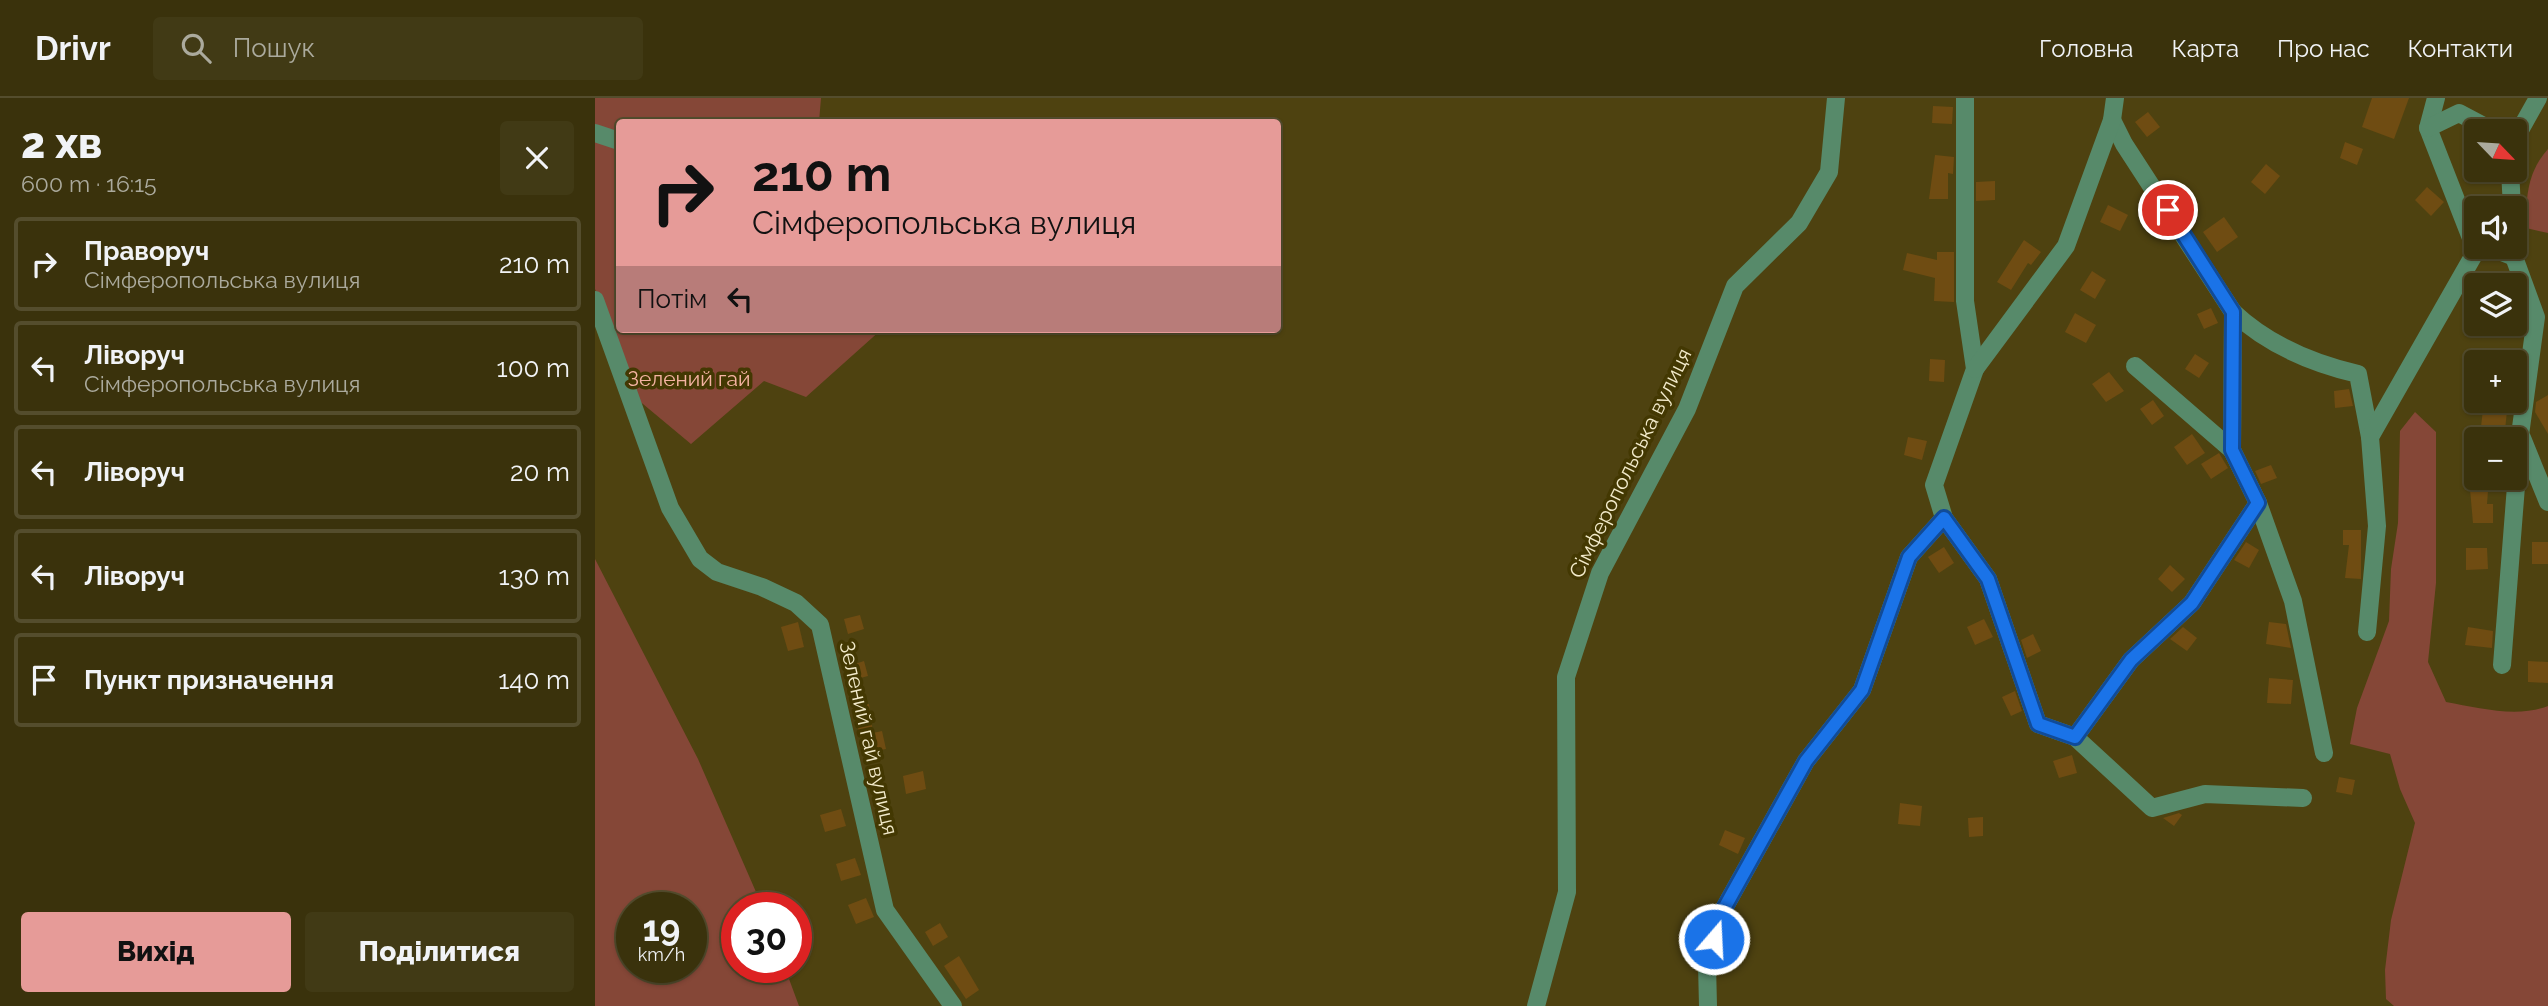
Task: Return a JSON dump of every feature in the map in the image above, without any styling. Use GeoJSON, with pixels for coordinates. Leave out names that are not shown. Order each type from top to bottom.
{"type":"FeatureCollection","features":[{"type":"Feature","properties":{"kind":"street","name":"Сімферопольська вулиця"},"geometry":{"type":"LineString","coordinates":[[1536,1006],[1567,892],[1566,677],[1600,573],[1687,409],[1735,286],[1799,223],[1829,172],[1836,98]]}},
{"type":"Feature","properties":{"kind":"street"},"geometry":{"type":"LineString","coordinates":[[1965,98],[1965,301],[1976,369]]}},
{"type":"Feature","properties":{"kind":"street"},"geometry":{"type":"LineString","coordinates":[[2115,98],[2112,120],[2066,246],[1976,369],[1934,485],[1944,518],[1988,579],[2038,724],[2075,737],[2152,808],[2205,794],[2303,798]]}},
{"type":"Feature","properties":{"kind":"street"},"geometry":{"type":"LineString","coordinates":[[2436,98],[2428,128],[2464,220]]}},
{"type":"Feature","properties":{"kind":"street"},"geometry":{"type":"LineString","coordinates":[[2526,119],[2538,98]]}},
{"type":"Feature","properties":{"kind":"street"},"geometry":{"type":"LineString","coordinates":[[2428,128],[2459,113],[2470,119]]}},
{"type":"Feature","properties":{"kind":"street"},"geometry":{"type":"LineString","coordinates":[[2112,120],[2124,144],[2233,312],[2253,331],[2317,365],[2358,374],[2370,437],[2377,526],[2367,632]]}},
{"type":"Feature","properties":{"kind":"street"},"geometry":{"type":"LineString","coordinates":[[595,134],[616,140]]}},
{"type":"Feature","properties":{"kind":"street"},"geometry":{"type":"LineString","coordinates":[[2370,437],[2471,259]]}},
{"type":"Feature","properties":{"kind":"street"},"geometry":{"type":"LineString","coordinates":[[2516,259],[2536,317],[2521,427]]}},
{"type":"Feature","properties":{"kind":"street","name":"Зелений гай вулиця"},"geometry":{"type":"LineString","coordinates":[[595,300],[670,508],[700,559],[717,572],[762,587],[796,603],[820,625],[885,910],[953,1006]]}},
{"type":"Feature","properties":{"kind":"street"},"geometry":{"type":"LineString","coordinates":[[2232,450],[2233,312]]}},
{"type":"Feature","properties":{"kind":"street"},"geometry":{"type":"LineString","coordinates":[[2135,366],[2232,450],[2258,503],[2293,601],[2324,754]]}},
{"type":"Feature","properties":{"kind":"street"},"geometry":{"type":"LineString","coordinates":[[2527,452],[2548,502]]}},
{"type":"Feature","properties":{"kind":"street"},"geometry":{"type":"LineString","coordinates":[[2502,665],[2516,490]]}},
{"type":"Feature","properties":{"kind":"street"},"geometry":{"type":"LineString","coordinates":[[2075,737],[2131,660],[2192,603],[2258,503]]}},
{"type":"Feature","properties":{"kind":"street"},"geometry":{"type":"LineString","coordinates":[[1708,1006],[1707,964],[1721,914],[1806,761],[1862,690],[1909,557],[1944,518]]}},
{"type":"Feature","properties":{"kind":"green space","name":"Зелений гай"},"geometry":{"type":"Polygon","coordinates":[[[595,98],[821,98],[819,119],[616,119],[616,333],[878,333],[806,397],[764,381],[691,444],[637,399],[595,289],[595,98]]]}},
{"type":"Feature","properties":{"kind":"green space"},"geometry":{"type":"Polygon","coordinates":[[[2548,149],[2548,233],[2527,228],[2529,186],[2541,158],[2548,149]]]}},
{"type":"Feature","properties":{"kind":"green space"},"geometry":{"type":"Polygon","coordinates":[[[2415,412],[2436,432],[2436,583],[2428,662],[2446,702],[2511,712],[2548,706],[2548,1006],[2394,1006],[2386,999],[2385,970],[2391,920],[2415,823],[2400,789],[2390,754],[2350,744],[2357,708],[2389,621],[2391,569],[2398,523],[2400,431],[2415,412]]]}},
{"type":"Feature","properties":{"kind":"green space"},"geometry":{"type":"Polygon","coordinates":[[[595,559],[698,759],[756,892],[721,892],[721,983],[791,983],[799,1006],[595,1006],[595,559]]]}},
{"type":"Feature","properties":{"kind":"building"},"geometry":{"type":"Polygon","coordinates":[[[2372,98],[2409,98],[2394,139],[2362,127],[2372,98]]]}},
{"type":"Feature","properties":{"kind":"building"},"geometry":{"type":"Polygon","coordinates":[[[1933,106],[1953,107],[1952,124],[1932,123],[1933,106]]]}},
{"type":"Feature","properties":{"kind":"building"},"geometry":{"type":"Polygon","coordinates":[[[2148,112],[2160,127],[2147,137],[2135,122],[2148,112]]]}},
{"type":"Feature","properties":{"kind":"building"},"geometry":{"type":"Polygon","coordinates":[[[2345,142],[2363,149],[2357,165],[2340,158],[2345,142]]]}},
{"type":"Feature","properties":{"kind":"building"},"geometry":{"type":"Polygon","coordinates":[[[1935,155],[1954,157],[1953,174],[1948,173],[1948,199],[1929,199],[1935,155]]]}},
{"type":"Feature","properties":{"kind":"building"},"geometry":{"type":"Polygon","coordinates":[[[2266,164],[2280,176],[2265,194],[2251,182],[2266,164]]]}},
{"type":"Feature","properties":{"kind":"building"},"geometry":{"type":"Polygon","coordinates":[[[1995,181],[1995,200],[1976,201],[1976,182],[1995,181]]]}},
{"type":"Feature","properties":{"kind":"building"},"geometry":{"type":"Polygon","coordinates":[[[2427,187],[2444,202],[2431,216],[2415,200],[2427,187]]]}},
{"type":"Feature","properties":{"kind":"building"},"geometry":{"type":"Polygon","coordinates":[[[2108,205],[2128,215],[2120,231],[2100,222],[2108,205]]]}},
{"type":"Feature","properties":{"kind":"building"},"geometry":{"type":"Polygon","coordinates":[[[2224,217],[2238,237],[2217,252],[2203,232],[2224,217]]]}},
{"type":"Feature","properties":{"kind":"building"},"geometry":{"type":"Polygon","coordinates":[[[2024,240],[2041,252],[2031,265],[2028,263],[2011,290],[1997,282],[2024,240]]]}},
{"type":"Feature","properties":{"kind":"building"},"geometry":{"type":"Polygon","coordinates":[[[1937,252],[1954,252],[1954,302],[1934,301],[1935,278],[1903,270],[1907,253],[1937,260],[1937,252]]]}},
{"type":"Feature","properties":{"kind":"building"},"geometry":{"type":"Polygon","coordinates":[[[2092,271],[2106,280],[2095,299],[2080,290],[2092,271]]]}},
{"type":"Feature","properties":{"kind":"building"},"geometry":{"type":"Polygon","coordinates":[[[2211,308],[2218,323],[2204,329],[2197,314],[2211,308]]]}},
{"type":"Feature","properties":{"kind":"building"},"geometry":{"type":"Polygon","coordinates":[[[2075,313],[2096,325],[2086,343],[2065,332],[2075,313]]]}},
{"type":"Feature","properties":{"kind":"building"},"geometry":{"type":"Polygon","coordinates":[[[2195,354],[2209,363],[2199,378],[2185,369],[2195,354]]]}},
{"type":"Feature","properties":{"kind":"building"},"geometry":{"type":"Polygon","coordinates":[[[1930,359],[1945,360],[1944,382],[1929,381],[1930,359]]]}},
{"type":"Feature","properties":{"kind":"building"},"geometry":{"type":"Polygon","coordinates":[[[2109,372],[2124,391],[2106,402],[2092,384],[2109,372]]]}},
{"type":"Feature","properties":{"kind":"building"},"geometry":{"type":"Polygon","coordinates":[[[2349,389],[2353,406],[2335,408],[2334,391],[2349,389]]]}},
{"type":"Feature","properties":{"kind":"building"},"geometry":{"type":"Polygon","coordinates":[[[2548,395],[2548,434],[2535,412],[2536,402],[2548,395]]]}},
{"type":"Feature","properties":{"kind":"building"},"geometry":{"type":"Polygon","coordinates":[[[2153,400],[2164,416],[2152,425],[2140,409],[2153,400]]]}},
{"type":"Feature","properties":{"kind":"building"},"geometry":{"type":"Polygon","coordinates":[[[2483,413],[2507,413],[2505,427],[2481,427],[2483,413]]]}},
{"type":"Feature","properties":{"kind":"building"},"geometry":{"type":"Polygon","coordinates":[[[2192,434],[2205,453],[2187,465],[2174,447],[2192,434]]]}},
{"type":"Feature","properties":{"kind":"building"},"geometry":{"type":"Polygon","coordinates":[[[1908,437],[1927,441],[1922,460],[1904,455],[1908,437]]]}},
{"type":"Feature","properties":{"kind":"building"},"geometry":{"type":"Polygon","coordinates":[[[2219,453],[2228,468],[2211,479],[2201,464],[2219,453]]]}},
{"type":"Feature","properties":{"kind":"building"},"geometry":{"type":"Polygon","coordinates":[[[2271,465],[2277,478],[2261,484],[2255,471],[2271,465]]]}},
{"type":"Feature","properties":{"kind":"building"},"geometry":{"type":"Polygon","coordinates":[[[2470,490],[2488,490],[2487,504],[2493,504],[2493,523],[2473,523],[2470,490]]]}},
{"type":"Feature","properties":{"kind":"building"},"geometry":{"type":"Polygon","coordinates":[[[2343,530],[2361,530],[2361,579],[2345,578],[2349,545],[2343,545],[2343,530]]]}},
{"type":"Feature","properties":{"kind":"building"},"geometry":{"type":"Polygon","coordinates":[[[2246,542],[2259,550],[2249,568],[2234,560],[2246,542]]]}},
{"type":"Feature","properties":{"kind":"building"},"geometry":{"type":"Polygon","coordinates":[[[2532,542],[2548,542],[2548,564],[2532,564],[2532,542]]]}},
{"type":"Feature","properties":{"kind":"building"},"geometry":{"type":"Polygon","coordinates":[[[1944,547],[1954,563],[1939,573],[1928,557],[1944,547]]]}},
{"type":"Feature","properties":{"kind":"building"},"geometry":{"type":"Polygon","coordinates":[[[2466,548],[2487,548],[2488,569],[2466,570],[2466,548]]]}},
{"type":"Feature","properties":{"kind":"building"},"geometry":{"type":"Polygon","coordinates":[[[2170,565],[2185,579],[2172,592],[2158,579],[2170,565]]]}},
{"type":"Feature","properties":{"kind":"building"},"geometry":{"type":"Polygon","coordinates":[[[860,615],[864,629],[848,634],[844,619],[860,615]]]}},
{"type":"Feature","properties":{"kind":"building"},"geometry":{"type":"Polygon","coordinates":[[[1984,619],[1993,637],[1975,645],[1967,627],[1984,619]]]}},
{"type":"Feature","properties":{"kind":"building"},"geometry":{"type":"Polygon","coordinates":[[[798,622],[804,647],[788,651],[781,627],[798,622]]]}},
{"type":"Feature","properties":{"kind":"building"},"geometry":{"type":"Polygon","coordinates":[[[2269,622],[2286,624],[2291,648],[2266,644],[2269,622]]]}},
{"type":"Feature","properties":{"kind":"building"},"geometry":{"type":"Polygon","coordinates":[[[2183,627],[2197,638],[2187,651],[2170,639],[2183,627]]]}},
{"type":"Feature","properties":{"kind":"building"},"geometry":{"type":"Polygon","coordinates":[[[2468,627],[2493,631],[2492,648],[2465,645],[2468,627]]]}},
{"type":"Feature","properties":{"kind":"building"},"geometry":{"type":"Polygon","coordinates":[[[2033,634],[2041,651],[2027,658],[2021,640],[2033,634]]]}},
{"type":"Feature","properties":{"kind":"building"},"geometry":{"type":"Polygon","coordinates":[[[864,661],[868,676],[853,680],[849,666],[864,661]]]}},
{"type":"Feature","properties":{"kind":"building"},"geometry":{"type":"Polygon","coordinates":[[[2528,661],[2548,662],[2548,683],[2528,682],[2528,661]]]}},
{"type":"Feature","properties":{"kind":"building"},"geometry":{"type":"Polygon","coordinates":[[[2269,678],[2293,680],[2291,704],[2267,703],[2269,678]]]}},
{"type":"Feature","properties":{"kind":"building"},"geometry":{"type":"Polygon","coordinates":[[[2015,691],[2022,711],[2011,716],[2002,697],[2015,691]]]}},
{"type":"Feature","properties":{"kind":"building"},"geometry":{"type":"Polygon","coordinates":[[[869,704],[873,733],[882,731],[886,749],[875,751],[876,761],[868,763],[852,707],[869,704]]]}},
{"type":"Feature","properties":{"kind":"building"},"geometry":{"type":"Polygon","coordinates":[[[2072,755],[2077,773],[2059,778],[2053,761],[2072,755]]]}},
{"type":"Feature","properties":{"kind":"building"},"geometry":{"type":"Polygon","coordinates":[[[923,771],[926,789],[906,794],[903,776],[923,771]]]}},
{"type":"Feature","properties":{"kind":"building"},"geometry":{"type":"Polygon","coordinates":[[[2339,777],[2355,780],[2352,795],[2336,792],[2339,777]]]}},
{"type":"Feature","properties":{"kind":"building"},"geometry":{"type":"Polygon","coordinates":[[[1900,803],[1922,806],[1920,826],[1898,824],[1900,803]]]}},
{"type":"Feature","properties":{"kind":"building"},"geometry":{"type":"Polygon","coordinates":[[[841,809],[846,826],[825,832],[820,815],[841,809]]]}},
{"type":"Feature","properties":{"kind":"building"},"geometry":{"type":"Polygon","coordinates":[[[2179,813],[2182,815],[2174,826],[2163,818],[2179,813]]]}},
{"type":"Feature","properties":{"kind":"building"},"geometry":{"type":"Polygon","coordinates":[[[1983,817],[1983,836],[1969,837],[1968,818],[1983,817]]]}},
{"type":"Feature","properties":{"kind":"building"},"geometry":{"type":"Polygon","coordinates":[[[1725,830],[1745,838],[1738,854],[1719,845],[1725,830]]]}},
{"type":"Feature","properties":{"kind":"building"},"geometry":{"type":"Polygon","coordinates":[[[855,858],[861,875],[841,881],[836,864],[855,858]]]}},
{"type":"Feature","properties":{"kind":"building"},"geometry":{"type":"Polygon","coordinates":[[[866,898],[874,917],[856,924],[848,905],[866,898]]]}},
{"type":"Feature","properties":{"kind":"building"},"geometry":{"type":"Polygon","coordinates":[[[940,923],[948,937],[933,946],[925,932],[940,923]]]}},
{"type":"Feature","properties":{"kind":"building"},"geometry":{"type":"Polygon","coordinates":[[[959,956],[979,990],[966,999],[944,966],[959,956]]]}},
{"type":"Feature","properties":{"kind":"route"},"geometry":{"type":"LineString","coordinates":[[1714,939],[1721,914],[1806,761],[1862,690],[1909,557],[1944,518],[1988,579],[2038,724],[2075,737],[2131,660],[2192,603],[2258,503],[2232,450],[2233,312],[2168,210]]}}]}
